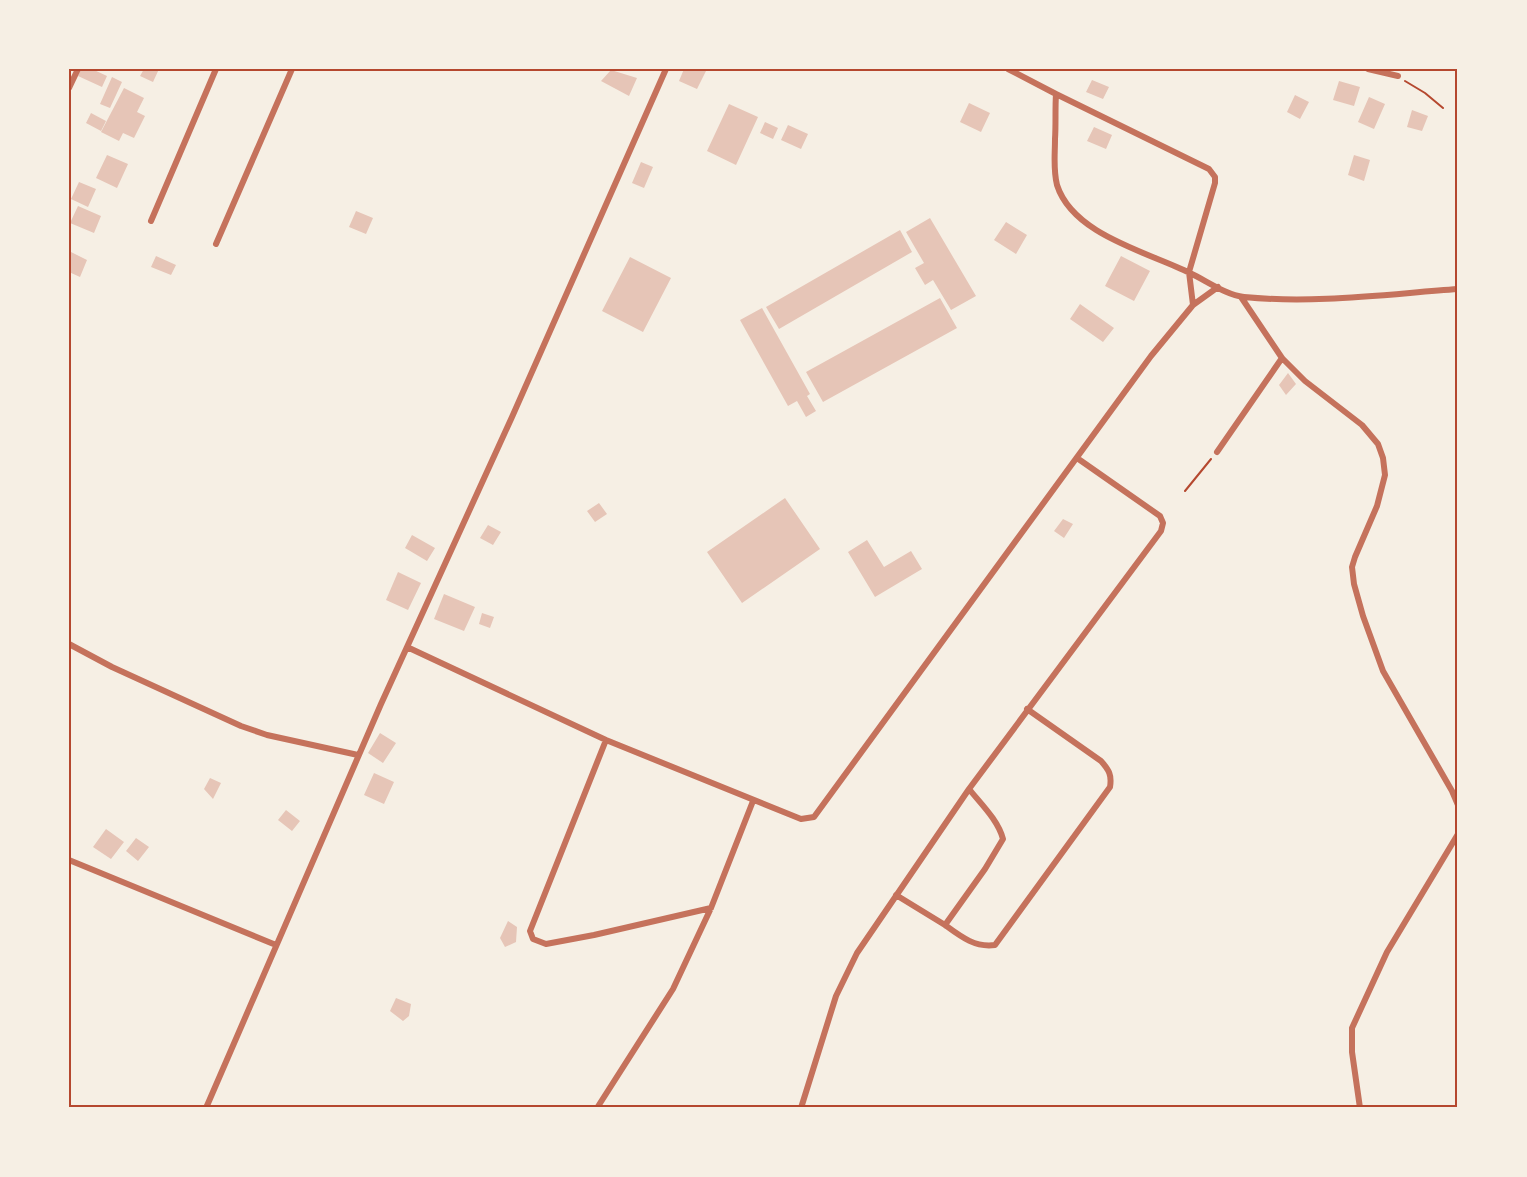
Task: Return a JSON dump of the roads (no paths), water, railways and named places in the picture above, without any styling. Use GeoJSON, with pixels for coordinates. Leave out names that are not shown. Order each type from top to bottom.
{"type":"FeatureCollection","features":[{"type":"Feature","properties":{"kind":"street"},"geometry":{"type":"LineString","coordinates":[[69,88],[78,69]]}},
{"type":"Feature","properties":{"kind":"street"},"geometry":{"type":"LineString","coordinates":[[151,221],[216,69]]}},
{"type":"Feature","properties":{"kind":"street"},"geometry":{"type":"LineString","coordinates":[[216,244],[292,69]]}},
{"type":"Feature","properties":{"kind":"street"},"geometry":{"type":"LineString","coordinates":[[206,1108],[358,755],[666,69]]}},
{"type":"Feature","properties":{"kind":"street"},"geometry":{"type":"LineString","coordinates":[[1008,69],[1209,169],[1215,177],[1215,183],[1189,272],[1193,305]]}},
{"type":"Feature","properties":{"kind":"street"},"geometry":{"type":"LineString","coordinates":[[1368,69],[1398,76]]}},
{"type":"Feature","properties":{"kind":"street"},"geometry":{"type":"LineString","coordinates":[[1056,94],[1054,171],[1058,186],[1074,213],[1092,227],[1130,247],[1241,297],[1317,299],[1458,289]]}},
{"type":"Feature","properties":{"kind":"street"},"geometry":{"type":"LineString","coordinates":[[407,647],[606,740],[801,819],[814,817],[1151,357],[1193,305],[1218,287]]}},
{"type":"Feature","properties":{"kind":"street"},"geometry":{"type":"LineString","coordinates":[[1241,297],[1282,358],[1305,381],[1362,425],[1378,444],[1383,458],[1385,476],[1377,507],[1352,567],[1354,584],[1383,671],[1458,805]]}},
{"type":"Feature","properties":{"kind":"street"},"geometry":{"type":"LineString","coordinates":[[1217,452],[1282,358]]}},
{"type":"Feature","properties":{"kind":"street"},"geometry":{"type":"LineString","coordinates":[[801,1108],[836,996],[847,970],[969,789],[1161,531],[1163,523],[1160,516],[1152,509],[1077,458]]}},
{"type":"Feature","properties":{"kind":"street"},"geometry":{"type":"LineString","coordinates":[[69,644],[112,667],[241,726],[267,735],[358,755]]}},
{"type":"Feature","properties":{"kind":"street"},"geometry":{"type":"LineString","coordinates":[[896,896],[975,944],[995,945],[1110,787],[1112,777],[1101,760],[1027,709]]}},
{"type":"Feature","properties":{"kind":"street"},"geometry":{"type":"LineString","coordinates":[[606,740],[530,931],[533,939],[546,944],[711,908]]}},
{"type":"Feature","properties":{"kind":"street"},"geometry":{"type":"LineString","coordinates":[[945,925],[1003,840],[994,822],[969,789]]}},
{"type":"Feature","properties":{"kind":"street"},"geometry":{"type":"LineString","coordinates":[[597,1108],[673,989],[711,908],[753,801]]}},
{"type":"Feature","properties":{"kind":"street"},"geometry":{"type":"LineString","coordinates":[[1359,1108],[1352,1028],[1387,952],[1458,834]]}},
{"type":"Feature","properties":{"kind":"street"},"geometry":{"type":"LineString","coordinates":[[69,860],[276,945]]}}]}
